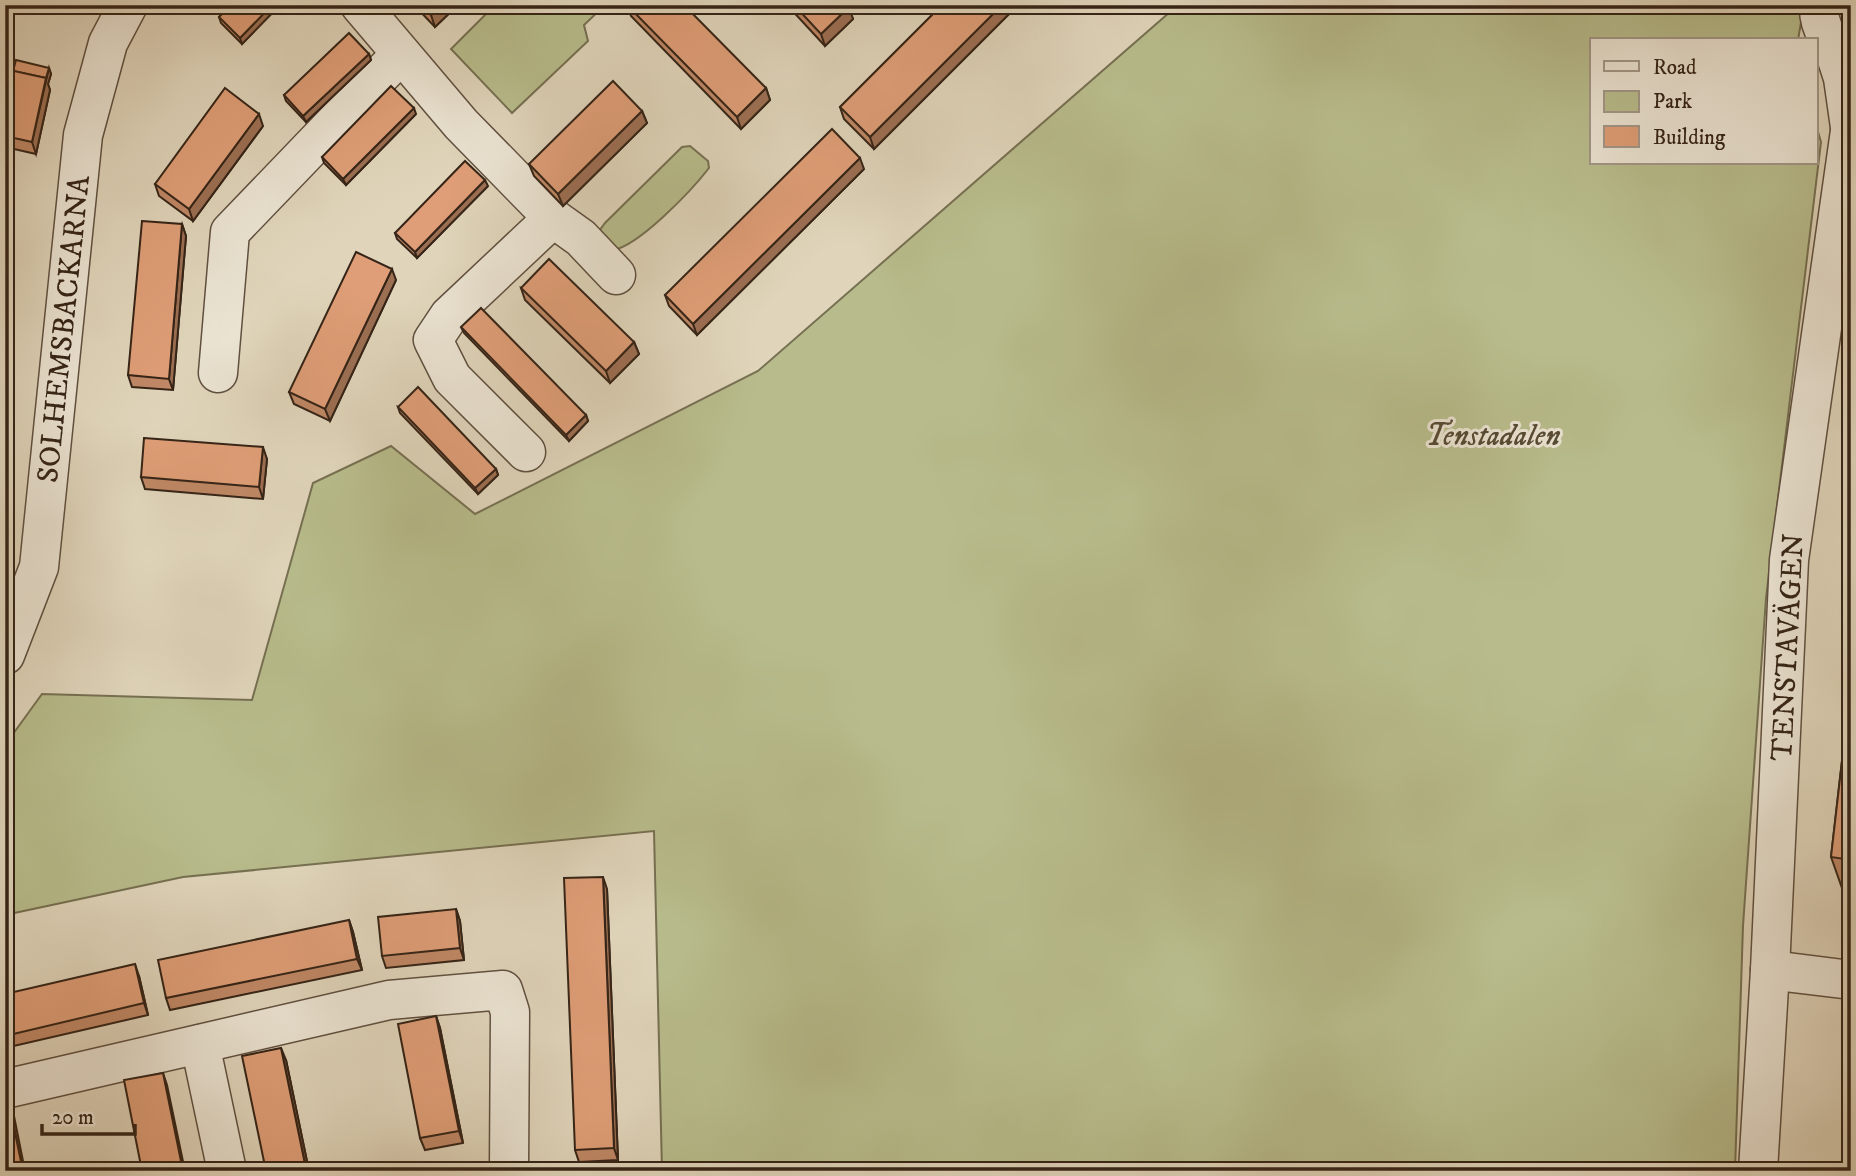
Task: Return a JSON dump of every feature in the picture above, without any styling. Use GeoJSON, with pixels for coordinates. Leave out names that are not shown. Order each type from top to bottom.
{"type":"FeatureCollection","features":[{"type":"Feature","properties":{"kind":"street","name":"SOLHEMSBACKARNA"},"geometry":{"type":"LineString","coordinates":[[5,655],[39,567],[83,135],[108,43],[128,5]]}},
{"type":"Feature","properties":{"kind":"street"},"geometry":{"type":"LineString","coordinates":[[360,5],[461,124],[553,218],[581,238],[616,275]]}},
{"type":"Feature","properties":{"kind":"street","name":"TENSTAVÄGEN"},"geometry":{"type":"LineString","coordinates":[[1758,1171],[1770,970],[1788,560],[1850,125],[1842,50],[1823,30],[1819,5]]}},
{"type":"Feature","properties":{"kind":"street"},"geometry":{"type":"LineString","coordinates":[[218,373],[230,232],[400,55]]}},
{"type":"Feature","properties":{"kind":"street"},"geometry":{"type":"LineString","coordinates":[[526,452],[452,378],[433,340],[449,316],[553,218]]}},
{"type":"Feature","properties":{"kind":"street"},"geometry":{"type":"LineString","coordinates":[[1770,970],[1851,980]]}},
{"type":"Feature","properties":{"kind":"street"},"geometry":{"type":"LineString","coordinates":[[5,1089],[389,1000],[503,990],[510,1012],[509,1171]]}},
{"type":"Feature","properties":{"kind":"street"},"geometry":{"type":"LineString","coordinates":[[200,1044],[227,1171]]}},
{"type":"Feature","properties":{"kind":"green space"},"geometry":{"type":"Polygon","coordinates":[[[495,5],[605,5],[584,25],[588,41],[512,113],[451,49],[495,5]]]}},
{"type":"Feature","properties":{"kind":"green space","name":"Tenstadalen"},"geometry":{"type":"Polygon","coordinates":[[[1178,5],[1804,5],[1798,38],[1590,38],[1590,164],[1818,164],[1818,132],[1821,142],[1766,598],[1743,926],[1735,1171],[662,1171],[654,831],[183,877],[5,915],[5,745],[42,694],[252,700],[313,483],[391,446],[475,514],[758,371],[1178,5]]]}},
{"type":"Feature","properties":{"kind":"green space"},"geometry":{"type":"Polygon","coordinates":[[[690,146],[708,161],[709,168],[678,203],[650,228],[637,239],[613,250],[597,234],[605,223],[682,147],[690,146]]]}},
{"type":"Feature","properties":{"kind":"building"},"geometry":{"type":"Polygon","coordinates":[[[231,5],[272,5],[240,38],[219,17],[231,5]]]}},
{"type":"Feature","properties":{"kind":"building"},"geometry":{"type":"Polygon","coordinates":[[[421,5],[441,5],[431,15],[421,5]]]}},
{"type":"Feature","properties":{"kind":"building"},"geometry":{"type":"Polygon","coordinates":[[[627,5],[684,5],[766,88],[737,117],[627,5]]]}},
{"type":"Feature","properties":{"kind":"building"},"geometry":{"type":"Polygon","coordinates":[[[794,5],[847,5],[849,7],[821,34],[794,5]]]}},
{"type":"Feature","properties":{"kind":"building"},"geometry":{"type":"Polygon","coordinates":[[[942,5],[1002,5],[870,137],[840,107],[942,5]]]}},
{"type":"Feature","properties":{"kind":"building"},"geometry":{"type":"Polygon","coordinates":[[[349,33],[369,54],[303,116],[284,95],[349,33]]]}},
{"type":"Feature","properties":{"kind":"building"},"geometry":{"type":"Polygon","coordinates":[[[16,60],[49,68],[46,78],[13,71],[16,60]]]}},
{"type":"Feature","properties":{"kind":"building"},"geometry":{"type":"Polygon","coordinates":[[[5,69],[46,78],[32,142],[5,136],[5,69]]]}},
{"type":"Feature","properties":{"kind":"building"},"geometry":{"type":"Polygon","coordinates":[[[613,81],[642,111],[558,194],[529,164],[613,81]]]}},
{"type":"Feature","properties":{"kind":"building"},"geometry":{"type":"Polygon","coordinates":[[[391,86],[414,108],[343,179],[322,157],[391,86]]]}},
{"type":"Feature","properties":{"kind":"building"},"geometry":{"type":"Polygon","coordinates":[[[225,88],[259,114],[189,209],[155,184],[225,88]]]}},
{"type":"Feature","properties":{"kind":"building"},"geometry":{"type":"Polygon","coordinates":[[[832,129],[860,158],[693,324],[665,295],[832,129]]]}},
{"type":"Feature","properties":{"kind":"building"},"geometry":{"type":"Polygon","coordinates":[[[465,161],[485,180],[415,252],[395,233],[465,161]]]}},
{"type":"Feature","properties":{"kind":"building"},"geometry":{"type":"Polygon","coordinates":[[[142,221],[182,224],[169,379],[128,375],[142,221]]]}},
{"type":"Feature","properties":{"kind":"building"},"geometry":{"type":"Polygon","coordinates":[[[356,252],[392,269],[325,409],[289,392],[356,252]]]}},
{"type":"Feature","properties":{"kind":"building"},"geometry":{"type":"Polygon","coordinates":[[[549,259],[634,342],[606,371],[521,288],[549,259]]]}},
{"type":"Feature","properties":{"kind":"building"},"geometry":{"type":"Polygon","coordinates":[[[481,308],[586,415],[566,435],[461,327],[481,308]]]}},
{"type":"Feature","properties":{"kind":"building"},"geometry":{"type":"Polygon","coordinates":[[[418,387],[496,469],[475,488],[398,407],[418,387]]]}},
{"type":"Feature","properties":{"kind":"building"},"geometry":{"type":"Polygon","coordinates":[[[144,438],[263,447],[259,487],[141,477],[144,438]]]}},
{"type":"Feature","properties":{"kind":"building"},"geometry":{"type":"Polygon","coordinates":[[[1851,682],[1851,860],[1831,857],[1851,682]]]}},
{"type":"Feature","properties":{"kind":"building"},"geometry":{"type":"Polygon","coordinates":[[[603,877],[614,1148],[575,1150],[564,878],[603,877]]]}},
{"type":"Feature","properties":{"kind":"building"},"geometry":{"type":"Polygon","coordinates":[[[456,909],[460,948],[382,956],[378,917],[456,909]]]}},
{"type":"Feature","properties":{"kind":"building"},"geometry":{"type":"Polygon","coordinates":[[[349,920],[357,959],[166,998],[158,960],[349,920]]]}},
{"type":"Feature","properties":{"kind":"building"},"geometry":{"type":"Polygon","coordinates":[[[135,964],[144,1003],[5,1036],[5,994],[135,964]]]}},
{"type":"Feature","properties":{"kind":"building"},"geometry":{"type":"Polygon","coordinates":[[[436,1016],[459,1131],[420,1138],[398,1024],[436,1016]]]}},
{"type":"Feature","properties":{"kind":"building"},"geometry":{"type":"Polygon","coordinates":[[[281,1048],[305,1164],[266,1171],[242,1056],[281,1048]]]}},
{"type":"Feature","properties":{"kind":"building"},"geometry":{"type":"Polygon","coordinates":[[[163,1073],[183,1171],[142,1171],[124,1080],[163,1073]]]}},
{"type":"Feature","properties":{"kind":"building"},"geometry":{"type":"Polygon","coordinates":[[[9,1104],[23,1171],[5,1171],[5,1105],[9,1104]]]}},
{"type":"Feature","properties":{"kind":"building"},"geometry":{"type":"Polygon","coordinates":[[[1846,1162],[1851,1162],[1851,1171],[1844,1171],[1846,1162]]]}}]}
